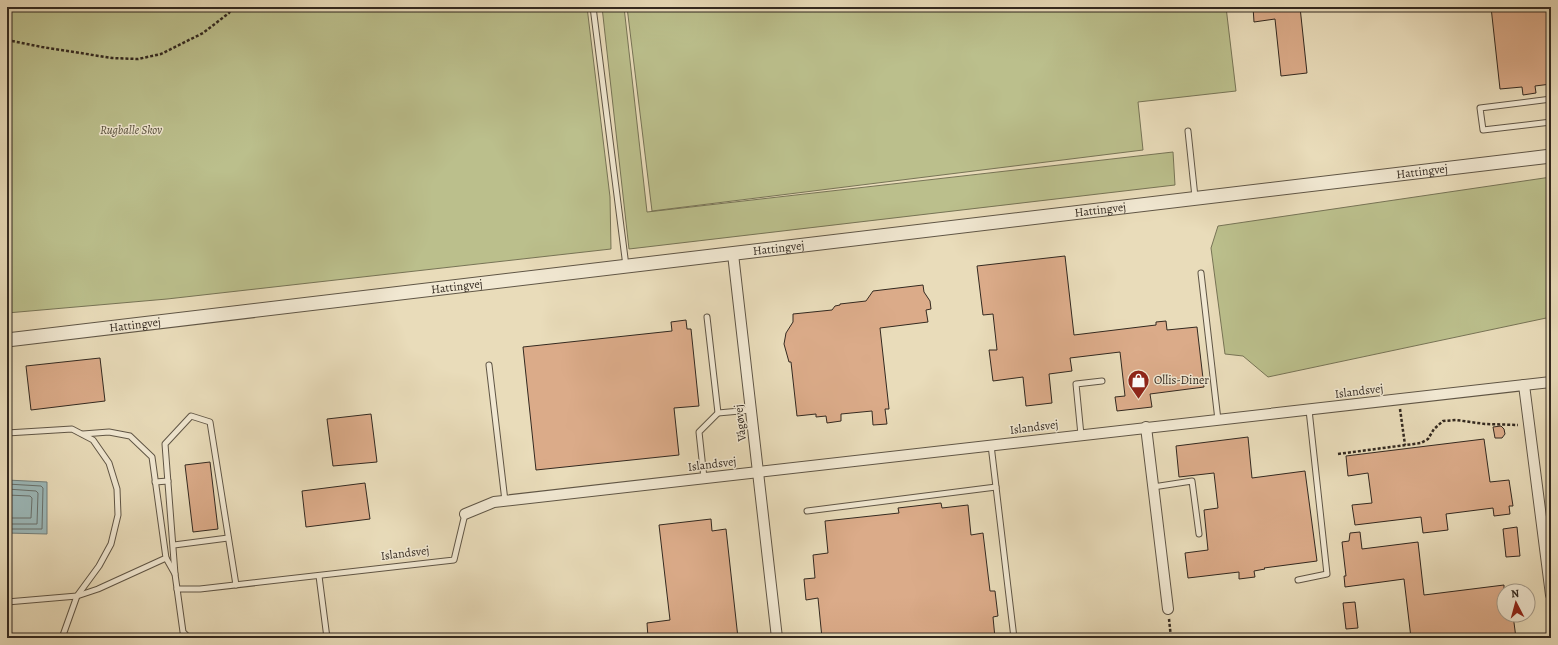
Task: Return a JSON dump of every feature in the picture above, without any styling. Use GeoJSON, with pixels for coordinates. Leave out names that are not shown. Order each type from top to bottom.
{"type":"FeatureCollection","features":[{"type":"Feature","properties":{"kind":"street","name":"Hattingvej"},"geometry":{"type":"LineString","coordinates":[[7,340],[1551,156]]}},
{"type":"Feature","properties":{"kind":"street","name":"Vågøvej"},"geometry":{"type":"LineString","coordinates":[[733,254],[777,638]]}},
{"type":"Feature","properties":{"kind":"street","name":"Islandsvej"},"geometry":{"type":"LineString","coordinates":[[465,514],[494,502],[1551,382]]}},
{"type":"Feature","properties":{"kind":"street"},"geometry":{"type":"LineString","coordinates":[[1524,385],[1529,426],[1546,521],[1551,595]]}},
{"type":"Feature","properties":{"kind":"street"},"geometry":{"type":"LineString","coordinates":[[1146,428],[1168,609]]}},
{"type":"Feature","properties":{"kind":"lane"},"geometry":{"type":"LineString","coordinates":[[593,7],[626,266]]}},
{"type":"Feature","properties":{"kind":"lane"},"geometry":{"type":"LineString","coordinates":[[1551,99],[1480,108],[1483,130],[1551,122]]}},
{"type":"Feature","properties":{"kind":"lane"},"geometry":{"type":"LineString","coordinates":[[1188,131],[1195,198]]}},
{"type":"Feature","properties":{"kind":"lane"},"geometry":{"type":"LineString","coordinates":[[1201,273],[1218,420]]}},
{"type":"Feature","properties":{"kind":"lane"},"geometry":{"type":"LineString","coordinates":[[707,317],[718,414]]}},
{"type":"Feature","properties":{"kind":"lane"},"geometry":{"type":"LineString","coordinates":[[489,365],[505,501]]}},
{"type":"Feature","properties":{"kind":"lane"},"geometry":{"type":"LineString","coordinates":[[1081,435],[1076,384],[1102,381]]}},
{"type":"Feature","properties":{"kind":"lane"},"geometry":{"type":"LineString","coordinates":[[704,478],[699,432],[718,414],[751,410]]}},
{"type":"Feature","properties":{"kind":"lane"},"geometry":{"type":"LineString","coordinates":[[1298,580],[1327,574],[1309,410]]}},
{"type":"Feature","properties":{"kind":"lane"},"geometry":{"type":"LineString","coordinates":[[188,638],[183,632],[175,574],[174,545],[165,444],[191,416],[210,422],[236,585]]}},
{"type":"Feature","properties":{"kind":"lane"},"geometry":{"type":"LineString","coordinates":[[7,433],[72,429],[83,434],[94,440],[109,463],[117,489],[118,515],[111,544],[99,566],[77,596],[62,638]]}},
{"type":"Feature","properties":{"kind":"lane"},"geometry":{"type":"LineString","coordinates":[[83,434],[109,432],[130,436],[152,457],[166,558],[175,574]]}},
{"type":"Feature","properties":{"kind":"lane"},"geometry":{"type":"LineString","coordinates":[[991,445],[1014,638]]}},
{"type":"Feature","properties":{"kind":"lane"},"geometry":{"type":"LineString","coordinates":[[155,482],[168,481]]}},
{"type":"Feature","properties":{"kind":"lane"},"geometry":{"type":"LineString","coordinates":[[1153,487],[1192,481],[1199,534]]}},
{"type":"Feature","properties":{"kind":"lane"},"geometry":{"type":"LineString","coordinates":[[807,511],[996,487]]}},
{"type":"Feature","properties":{"kind":"lane","name":"Islandsvej"},"geometry":{"type":"LineString","coordinates":[[177,589],[200,589],[454,560],[465,514]]}},
{"type":"Feature","properties":{"kind":"lane"},"geometry":{"type":"LineString","coordinates":[[174,545],[228,538]]}},
{"type":"Feature","properties":{"kind":"lane"},"geometry":{"type":"LineString","coordinates":[[7,602],[77,596],[98,589],[166,558]]}},
{"type":"Feature","properties":{"kind":"lane"},"geometry":{"type":"LineString","coordinates":[[319,576],[327,638]]}},
{"type":"Feature","properties":{"kind":"path"},"geometry":{"type":"LineString","coordinates":[[7,40],[112,58],[138,59],[161,54],[203,33],[229,13],[232,7]]}},
{"type":"Feature","properties":{"kind":"path"},"geometry":{"type":"LineString","coordinates":[[1399,399],[1405,445]]}},
{"type":"Feature","properties":{"kind":"path"},"geometry":{"type":"LineString","coordinates":[[1338,454],[1421,443],[1428,439],[1434,429],[1442,422],[1456,420],[1485,424],[1529,426]]}},
{"type":"Feature","properties":{"kind":"path"},"geometry":{"type":"LineString","coordinates":[[1168,609],[1171,638]]}},
{"type":"Feature","properties":{"kind":"green space","name":"Rugballe Skov"},"geometry":{"type":"Polygon","coordinates":[[[7,7],[587,7],[610,197],[611,249],[167,299],[7,313],[7,7]]]}},
{"type":"Feature","properties":{"kind":"green space"},"geometry":{"type":"Polygon","coordinates":[[[602,7],[624,7],[647,212],[1173,152],[1175,185],[629,249],[602,7]]]}},
{"type":"Feature","properties":{"kind":"green space"},"geometry":{"type":"Polygon","coordinates":[[[627,7],[1226,7],[1236,91],[1138,102],[1143,150],[652,211],[627,7]]]}},
{"type":"Feature","properties":{"kind":"green space"},"geometry":{"type":"Polygon","coordinates":[[[1551,177],[1551,317],[1268,377],[1243,356],[1225,354],[1211,248],[1218,226],[1551,177]]]}},
{"type":"Feature","properties":{"kind":"water"},"geometry":{"type":"Polygon","coordinates":[[[7,480],[47,482],[47,534],[7,533],[7,480]]]}},
{"type":"Feature","properties":{"kind":"building"},"geometry":{"type":"Polygon","coordinates":[[[1253,7],[1300,7],[1307,73],[1281,76],[1275,19],[1254,22],[1253,7]]]}},
{"type":"Feature","properties":{"kind":"building"},"geometry":{"type":"Polygon","coordinates":[[[1491,7],[1551,7],[1551,84],[1535,86],[1536,93],[1523,95],[1522,87],[1500,89],[1491,7]]]}},
{"type":"Feature","properties":{"kind":"building"},"geometry":{"type":"Polygon","coordinates":[[[1065,256],[1074,335],[1156,325],[1156,322],[1166,321],[1167,330],[1197,327],[1204,387],[1150,394],[1152,407],[1117,411],[1115,397],[1125,396],[1120,352],[1070,358],[1072,371],[1049,374],[1052,403],[1026,406],[1023,377],[993,381],[989,350],[997,350],[993,314],[983,315],[977,266],[1065,256]]]}},
{"type":"Feature","properties":{"kind":"building"},"geometry":{"type":"Polygon","coordinates":[[[923,285],[924,292],[930,301],[931,309],[926,310],[928,322],[880,328],[889,409],[885,409],[887,424],[873,425],[872,411],[841,414],[841,421],[827,423],[826,416],[816,417],[816,414],[797,416],[791,362],[789,362],[784,344],[786,333],[793,322],[793,314],[832,310],[835,306],[840,304],[866,301],[873,291],[923,285]]]}},
{"type":"Feature","properties":{"kind":"building"},"geometry":{"type":"Polygon","coordinates":[[[686,320],[687,329],[691,329],[699,406],[674,408],[679,455],[536,470],[523,347],[672,331],[671,322],[686,320]]]}},
{"type":"Feature","properties":{"kind":"building"},"geometry":{"type":"Polygon","coordinates":[[[100,358],[105,401],[31,410],[26,366],[100,358]]]}},
{"type":"Feature","properties":{"kind":"building"},"geometry":{"type":"Polygon","coordinates":[[[371,414],[377,462],[333,466],[327,419],[371,414]]]}},
{"type":"Feature","properties":{"kind":"building"},"geometry":{"type":"Polygon","coordinates":[[[1501,426],[1504,429],[1505,434],[1502,438],[1495,438],[1493,427],[1501,426]]]}},
{"type":"Feature","properties":{"kind":"building"},"geometry":{"type":"Polygon","coordinates":[[[1248,437],[1252,478],[1305,471],[1317,561],[1264,568],[1265,569],[1254,571],[1255,577],[1239,579],[1239,572],[1188,578],[1185,553],[1208,550],[1204,510],[1218,508],[1214,473],[1179,477],[1176,446],[1248,437]]]}},
{"type":"Feature","properties":{"kind":"building"},"geometry":{"type":"Polygon","coordinates":[[[1484,439],[1490,482],[1509,480],[1513,506],[1509,506],[1510,514],[1494,516],[1493,508],[1446,514],[1448,530],[1423,533],[1421,517],[1355,525],[1352,505],[1372,503],[1368,473],[1348,476],[1346,456],[1484,439]]]}},
{"type":"Feature","properties":{"kind":"building"},"geometry":{"type":"Polygon","coordinates":[[[210,462],[218,529],[193,532],[185,465],[210,462]]]}},
{"type":"Feature","properties":{"kind":"building"},"geometry":{"type":"Polygon","coordinates":[[[365,483],[370,519],[306,527],[302,491],[365,483]]]}},
{"type":"Feature","properties":{"kind":"building"},"geometry":{"type":"Polygon","coordinates":[[[941,503],[942,508],[968,505],[971,535],[983,533],[990,591],[995,591],[998,616],[993,617],[995,638],[822,638],[818,598],[806,600],[804,579],[815,578],[813,555],[828,553],[825,521],[899,513],[898,508],[941,503]]]}},
{"type":"Feature","properties":{"kind":"building"},"geometry":{"type":"Polygon","coordinates":[[[711,519],[712,531],[726,529],[738,638],[648,638],[647,623],[670,620],[659,525],[711,519]]]}},
{"type":"Feature","properties":{"kind":"building"},"geometry":{"type":"Polygon","coordinates":[[[1517,527],[1520,556],[1506,557],[1503,529],[1517,527]]]}},
{"type":"Feature","properties":{"kind":"building"},"geometry":{"type":"Polygon","coordinates":[[[1360,532],[1362,549],[1418,542],[1424,595],[1496,586],[1496,623],[1514,623],[1516,638],[1411,638],[1404,579],[1345,587],[1344,576],[1346,576],[1342,542],[1349,541],[1350,533],[1360,532]]]}},
{"type":"Feature","properties":{"kind":"building"},"geometry":{"type":"Polygon","coordinates":[[[1355,602],[1358,628],[1346,629],[1343,603],[1355,602]]]}},
{"type":"Feature","properties":{"kind":"place","name":"Ollis-Diner"},"geometry":{"type":"Point","coordinates":[1138,400]}}]}
